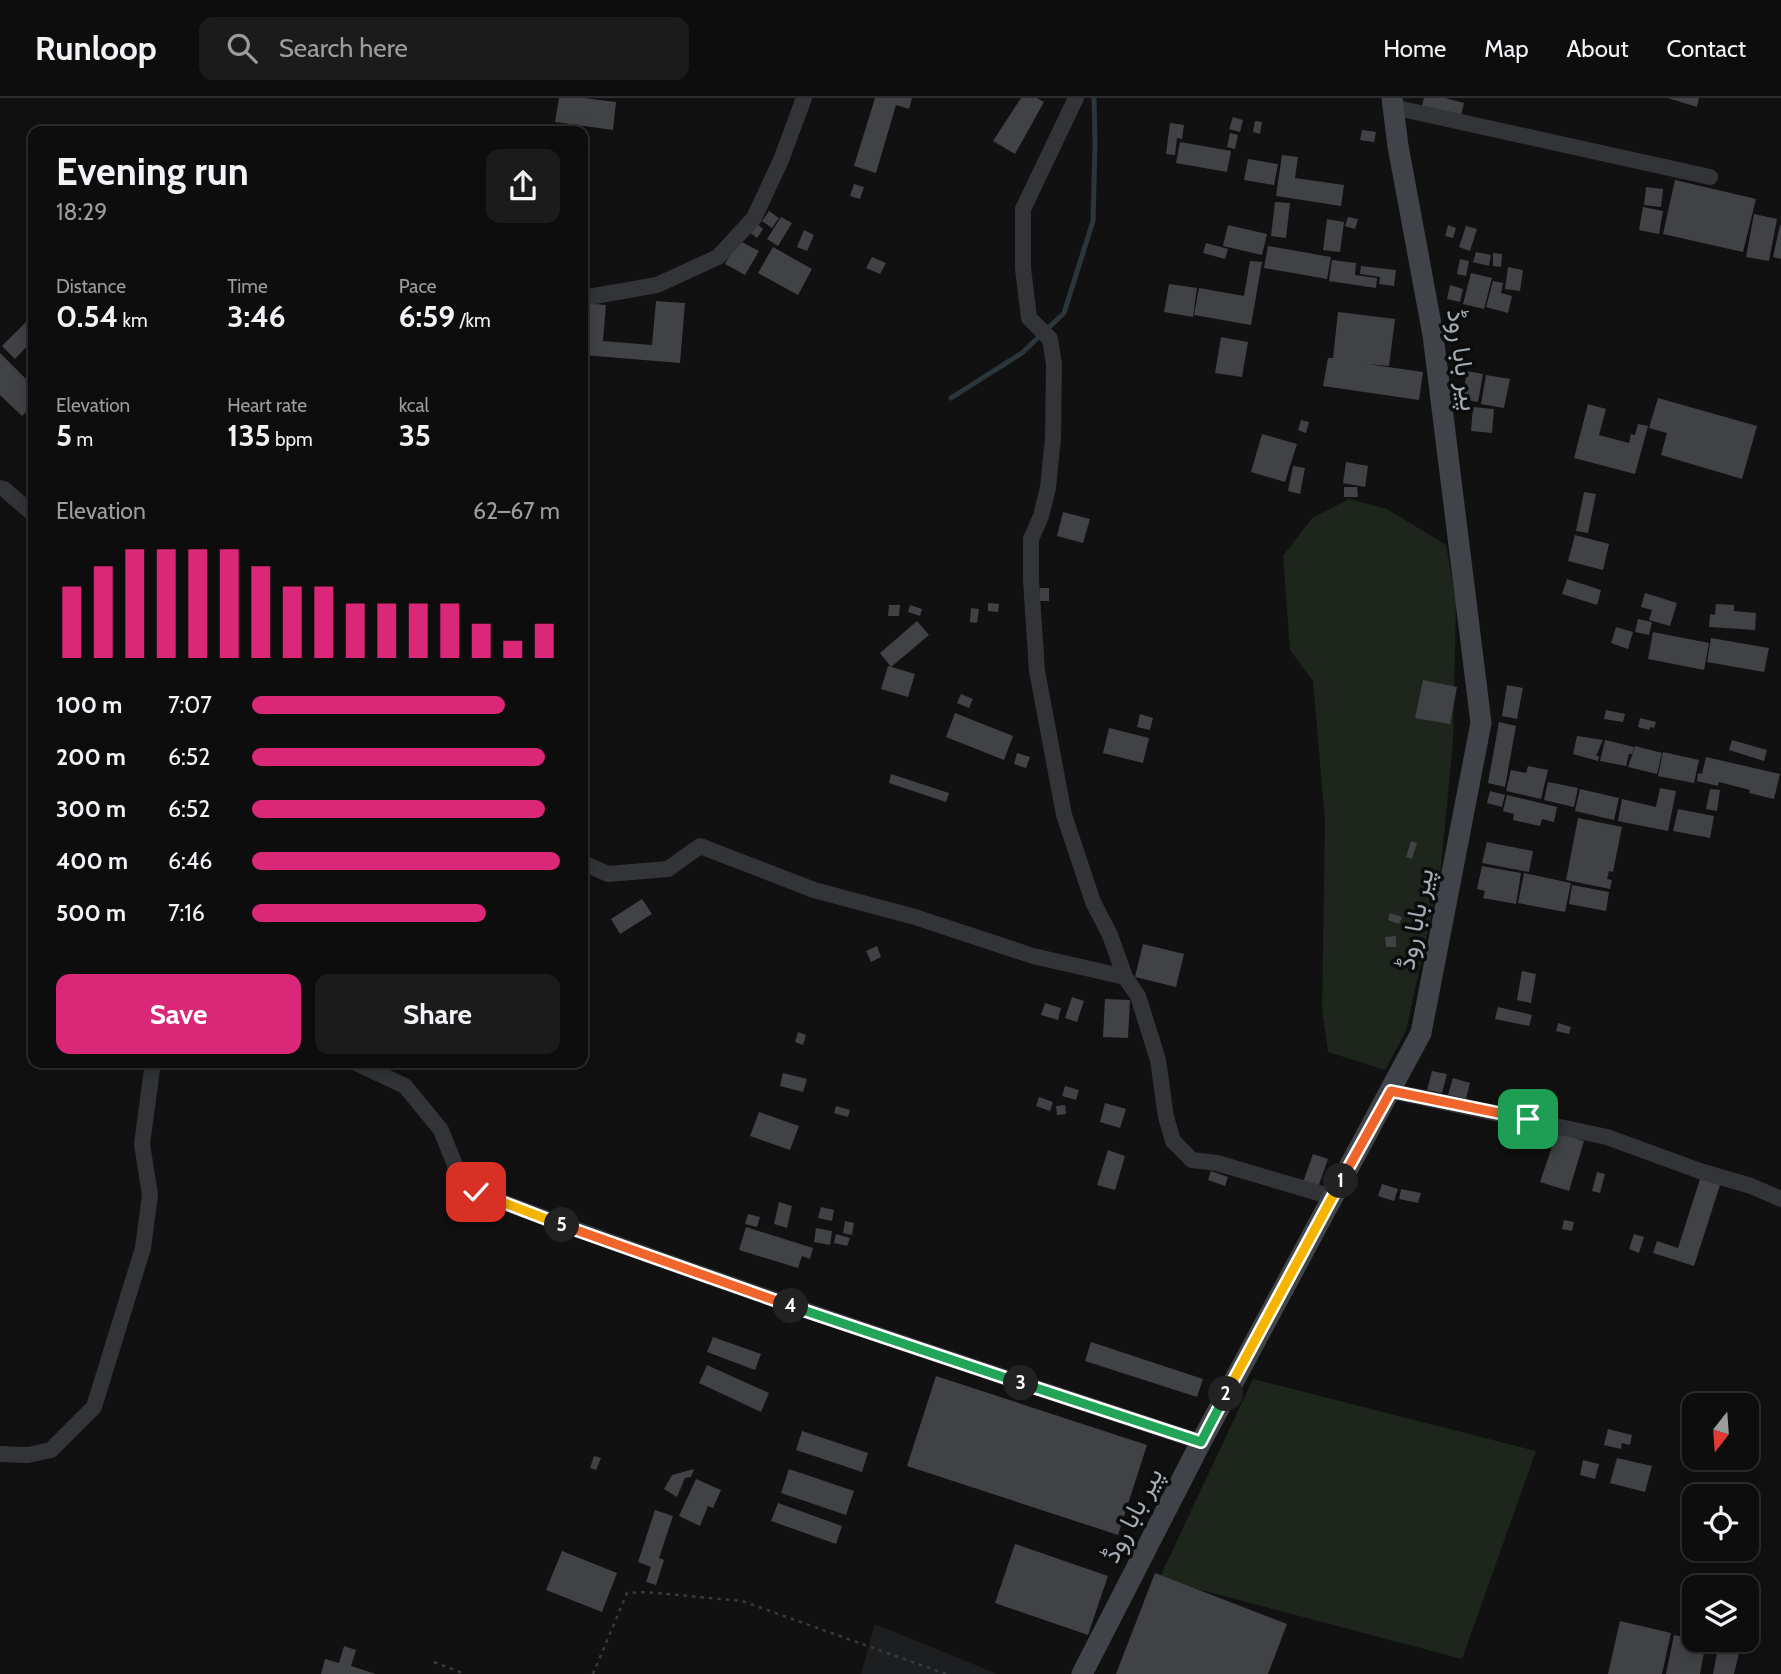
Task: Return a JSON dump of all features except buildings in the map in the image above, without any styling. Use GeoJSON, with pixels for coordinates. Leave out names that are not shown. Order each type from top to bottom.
{"type":"FeatureCollection","features":[{"type":"Feature","properties":{"kind":"main road","name":"پیر بابا روڈ"},"geometry":{"type":"LineString","coordinates":[[1082,1674],[1201,1442],[1421,1032],[1481,723],[1433,335],[1398,146],[1393,103]]}},
{"type":"Feature","properties":{"kind":"street"},"geometry":{"type":"LineString","coordinates":[[588,297],[657,285],[718,257],[754,218],[781,160],[804,98]]}},
{"type":"Feature","properties":{"kind":"street"},"geometry":{"type":"LineString","coordinates":[[1076,98],[1023,209],[1023,268],[1029,318],[1050,339],[1054,364],[1053,438],[1048,488],[1041,516],[1031,539],[1031,580],[1037,671],[1064,815],[1093,902],[1110,935],[1125,977],[1138,996],[1158,1060],[1172,1141],[1192,1160],[1217,1163],[1332,1197]]}},
{"type":"Feature","properties":{"kind":"street"},"geometry":{"type":"LineString","coordinates":[[1393,103],[1710,177]]}},
{"type":"Feature","properties":{"kind":"street"},"geometry":{"type":"LineString","coordinates":[[1,483],[28,509]]}},
{"type":"Feature","properties":{"kind":"street"},"geometry":{"type":"LineString","coordinates":[[588,865],[608,874],[668,869],[700,846],[814,890],[915,917],[1033,956],[1125,977]]}},
{"type":"Feature","properties":{"kind":"street"},"geometry":{"type":"LineString","coordinates":[[0,1454],[28,1455],[51,1450],[94,1407],[144,1248],[150,1195],[142,1144],[152,1068]]}},
{"type":"Feature","properties":{"kind":"street"},"geometry":{"type":"LineString","coordinates":[[366,1068],[405,1087],[441,1130],[462,1183],[476,1192],[643,1255],[840,1323],[1201,1442]]}},
{"type":"Feature","properties":{"kind":"street"},"geometry":{"type":"LineString","coordinates":[[1391,1091],[1607,1137],[1700,1171],[1751,1186],[1781,1199]]}},
{"type":"Feature","properties":{"kind":"path"},"geometry":{"type":"LineString","coordinates":[[593,1674],[627,1593],[646,1592],[742,1601],[946,1674]]}},
{"type":"Feature","properties":{"kind":"path"},"geometry":{"type":"LineString","coordinates":[[435,1662],[465,1674]]}},
{"type":"Feature","properties":{"kind":"shaded area"},"geometry":{"type":"Polygon","coordinates":[[[1349,499],[1387,509],[1446,545],[1456,601],[1453,743],[1440,876],[1406,1031],[1385,1070],[1328,1052],[1322,1010],[1325,821],[1313,681],[1290,650],[1283,556],[1312,518],[1349,499]]]}},
{"type":"Feature","properties":{"kind":"shaded area"},"geometry":{"type":"Polygon","coordinates":[[[1253,1379],[1536,1451],[1462,1659],[1159,1579],[1253,1379]]]}},
{"type":"Feature","properties":{"kind":"shaded area"},"geometry":{"type":"Polygon","coordinates":[[[875,1624],[997,1674],[861,1674],[875,1624]]]}},
{"type":"Feature","properties":{"kind":"waterway"},"geometry":{"type":"LineString","coordinates":[[951,398],[1022,353],[1064,313],[1093,221],[1094,98]]}},
{"type":"Feature","properties":{"kind":"route"},"geometry":{"type":"LineString","coordinates":[[476,1192],[643,1255],[1201,1442],[1391,1091],[1528,1119]]}}]}
